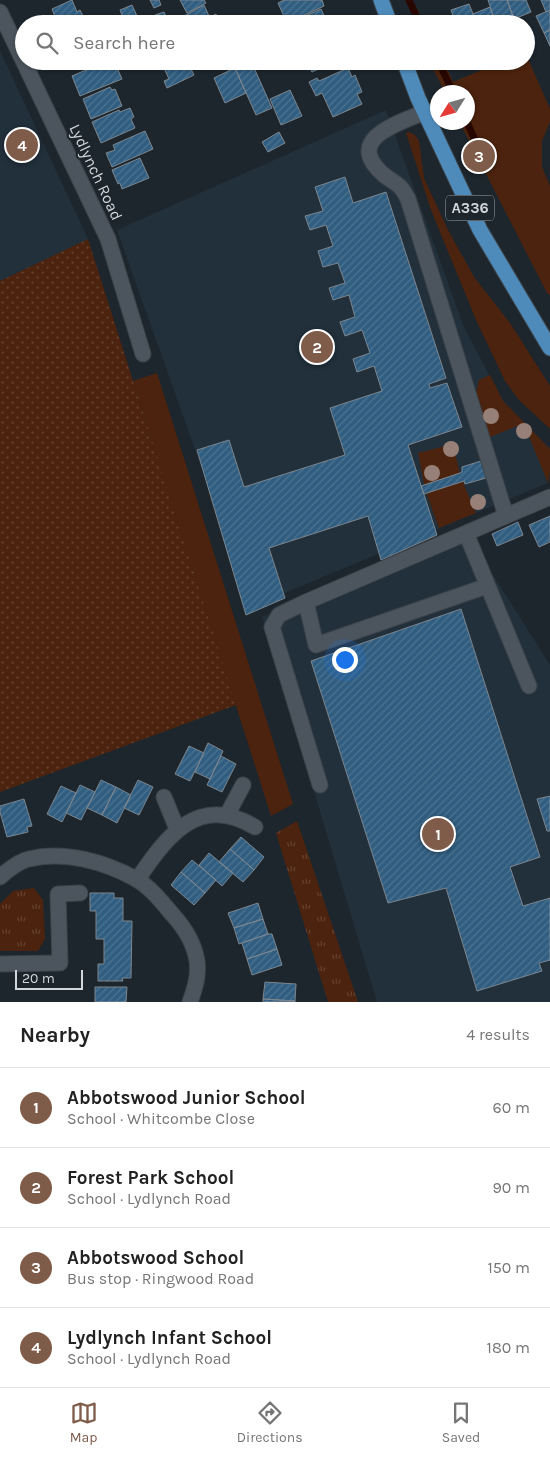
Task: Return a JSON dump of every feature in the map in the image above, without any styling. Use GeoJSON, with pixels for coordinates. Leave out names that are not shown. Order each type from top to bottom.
{"type":"FeatureCollection","features":[{"type":"Feature","properties":{"kind":"main road"},"geometry":{"type":"LineString","coordinates":[[381,0],[387,15]]}},
{"type":"Feature","properties":{"kind":"main road","name":"A336"},"geometry":{"type":"LineString","coordinates":[[408,70],[425,112],[480,230],[550,348]]}},
{"type":"Feature","properties":{"kind":"street","name":"Lydlynch Road"},"geometry":{"type":"LineString","coordinates":[[0,12],[15,44]]}},
{"type":"Feature","properties":{"kind":"street","name":"Lydlynch Road"},"geometry":{"type":"LineString","coordinates":[[28,70],[108,239],[143,354]]}},
{"type":"Feature","properties":{"kind":"street"},"geometry":{"type":"LineString","coordinates":[[425,112],[382,130],[373,138],[369,151],[374,163],[384,174],[401,186],[408,199],[506,516]]}},
{"type":"Feature","properties":{"kind":"street"},"geometry":{"type":"LineString","coordinates":[[320,785],[272,627],[279,615],[550,497]]}},
{"type":"Feature","properties":{"kind":"street"},"geometry":{"type":"LineString","coordinates":[[466,533],[529,686]]}},
{"type":"Feature","properties":{"kind":"street"},"geometry":{"type":"LineString","coordinates":[[306,602],[316,645],[487,586]]}},
{"type":"Feature","properties":{"kind":"street"},"geometry":{"type":"LineString","coordinates":[[227,815],[243,785]]}},
{"type":"Feature","properties":{"kind":"street"},"geometry":{"type":"LineString","coordinates":[[164,797],[177,829]]}},
{"type":"Feature","properties":{"kind":"street"},"geometry":{"type":"LineString","coordinates":[[137,880],[158,848],[177,829],[193,820],[208,816],[227,815],[242,819],[255,827]]}},
{"type":"Feature","properties":{"kind":"street"},"geometry":{"type":"LineString","coordinates":[[0,877],[6,871],[27,859],[48,856],[72,857],[94,862],[137,880],[168,908],[192,942],[197,961],[197,980],[190,1002]]}},
{"type":"Feature","properties":{"kind":"street"},"geometry":{"type":"LineString","coordinates":[[0,964],[60,963],[58,894],[80,893]]}},
{"type":"Feature","properties":{"kind":"shaded area"},"geometry":{"type":"Polygon","coordinates":[[[0,51],[88,239],[0,281],[0,51]]]}},
{"type":"Feature","properties":{"kind":"shaded area"},"geometry":{"type":"Polygon","coordinates":[[[386,110],[463,325],[503,401],[550,449],[548,483],[251,607],[117,230],[386,110]]]}},
{"type":"Feature","properties":{"kind":"shaded area"},"geometry":{"type":"Polygon","coordinates":[[[464,529],[550,665],[550,1002],[377,1002],[262,617],[464,529]]]}},
{"type":"Feature","properties":{"kind":"green space"},"geometry":{"type":"Polygon","coordinates":[[[434,70],[448,70],[453,82],[482,70],[533,70],[550,109],[550,122],[542,141],[542,167],[550,186],[550,295],[547,293],[464,130],[475,130],[475,85],[441,85],[434,70]]]}},
{"type":"Feature","properties":{"kind":"green space"},"geometry":{"type":"Polygon","coordinates":[[[409,132],[415,135],[419,141],[424,178],[448,230],[474,277],[510,323],[550,386],[550,429],[519,400],[505,381],[476,320],[431,210],[406,133],[409,132]]]}},
{"type":"Feature","properties":{"kind":"green space"},"geometry":{"type":"Polygon","coordinates":[[[88,239],[236,705],[0,792],[0,281],[88,239]]]}},
{"type":"Feature","properties":{"kind":"green space"},"geometry":{"type":"Polygon","coordinates":[[[157,373],[293,804],[271,816],[133,381],[157,373]]]}},
{"type":"Feature","properties":{"kind":"green space"},"geometry":{"type":"Polygon","coordinates":[[[490,375],[503,401],[550,449],[548,483],[525,427],[520,425],[490,437],[476,393],[479,380],[490,375]]]}},
{"type":"Feature","properties":{"kind":"green space"},"geometry":{"type":"Polygon","coordinates":[[[453,444],[461,478],[476,513],[439,528],[425,489],[418,453],[453,444]]]}},
{"type":"Feature","properties":{"kind":"green space"},"geometry":{"type":"Polygon","coordinates":[[[297,821],[358,1002],[328,1002],[276,833],[297,821]]]}},
{"type":"Feature","properties":{"kind":"green space"},"geometry":{"type":"Polygon","coordinates":[[[34,888],[43,900],[45,939],[38,951],[0,951],[0,904],[13,891],[34,888]]]}},
{"type":"Feature","properties":{"kind":"building"},"geometry":{"type":"Polygon","coordinates":[[[72,0],[77,12],[80,10],[82,15],[54,15],[52,9],[72,0]]]}},
{"type":"Feature","properties":{"kind":"building"},"geometry":{"type":"Polygon","coordinates":[[[150,0],[159,0],[161,5],[154,8],[150,0]]]}},
{"type":"Feature","properties":{"kind":"building"},"geometry":{"type":"Polygon","coordinates":[[[180,0],[204,0],[206,3],[187,13],[180,0]]]}},
{"type":"Feature","properties":{"kind":"building"},"geometry":{"type":"Polygon","coordinates":[[[284,0],[322,0],[324,6],[304,15],[283,15],[278,3],[284,0]]]}},
{"type":"Feature","properties":{"kind":"building"},"geometry":{"type":"Polygon","coordinates":[[[488,0],[507,0],[513,15],[493,15],[488,0]]]}},
{"type":"Feature","properties":{"kind":"building"},"geometry":{"type":"Polygon","coordinates":[[[507,0],[526,0],[531,12],[524,15],[513,15],[507,0]]]}},
{"type":"Feature","properties":{"kind":"building"},"geometry":{"type":"Polygon","coordinates":[[[541,0],[550,0],[550,10],[546,12],[541,0]]]}},
{"type":"Feature","properties":{"kind":"building"},"geometry":{"type":"Polygon","coordinates":[[[469,4],[473,15],[453,15],[451,10],[469,4]]]}},
{"type":"Feature","properties":{"kind":"building"},"geometry":{"type":"Polygon","coordinates":[[[132,5],[137,15],[122,15],[120,10],[132,5]]]}},
{"type":"Feature","properties":{"kind":"building"},"geometry":{"type":"Polygon","coordinates":[[[204,5],[209,15],[186,15],[204,5]]]}},
{"type":"Feature","properties":{"kind":"building"},"geometry":{"type":"Polygon","coordinates":[[[490,7],[493,15],[473,15],[490,7]]]}},
{"type":"Feature","properties":{"kind":"building"},"geometry":{"type":"Polygon","coordinates":[[[321,9],[324,15],[307,15],[321,9]]]}},
{"type":"Feature","properties":{"kind":"building"},"geometry":{"type":"Polygon","coordinates":[[[550,10],[550,30],[544,33],[536,16],[550,10]]]}},
{"type":"Feature","properties":{"kind":"building"},"geometry":{"type":"Polygon","coordinates":[[[550,30],[550,46],[544,33],[550,30]]]}},
{"type":"Feature","properties":{"kind":"building"},"geometry":{"type":"Polygon","coordinates":[[[86,70],[118,70],[122,79],[80,96],[72,76],[86,70]]]}},
{"type":"Feature","properties":{"kind":"building"},"geometry":{"type":"Polygon","coordinates":[[[165,70],[192,70],[194,75],[167,88],[164,81],[169,79],[165,70]]]}},
{"type":"Feature","properties":{"kind":"building"},"geometry":{"type":"Polygon","coordinates":[[[231,70],[236,70],[246,93],[225,103],[214,78],[231,70]]]}},
{"type":"Feature","properties":{"kind":"building"},"geometry":{"type":"Polygon","coordinates":[[[236,70],[255,70],[272,108],[256,115],[236,70]]]}},
{"type":"Feature","properties":{"kind":"building"},"geometry":{"type":"Polygon","coordinates":[[[344,70],[349,70],[352,77],[355,75],[362,92],[357,94],[362,104],[333,117],[322,93],[316,96],[309,82],[317,78],[319,81],[344,70]]]}},
{"type":"Feature","properties":{"kind":"building"},"geometry":{"type":"Polygon","coordinates":[[[110,87],[112,90],[115,89],[122,106],[91,119],[83,99],[110,87]]]}},
{"type":"Feature","properties":{"kind":"building"},"geometry":{"type":"Polygon","coordinates":[[[290,90],[302,116],[281,125],[270,99],[290,90]]]}},
{"type":"Feature","properties":{"kind":"building"},"geometry":{"type":"Polygon","coordinates":[[[130,108],[134,117],[131,119],[135,128],[101,143],[92,122],[119,110],[120,112],[130,108]]]}},
{"type":"Feature","properties":{"kind":"building"},"geometry":{"type":"Polygon","coordinates":[[[145,131],[153,149],[112,167],[106,153],[115,150],[113,145],[145,131]]]}},
{"type":"Feature","properties":{"kind":"building"},"geometry":{"type":"Polygon","coordinates":[[[279,132],[285,143],[268,152],[262,142],[279,132]]]}},
{"type":"Feature","properties":{"kind":"building"},"geometry":{"type":"Polygon","coordinates":[[[140,158],[149,178],[122,189],[112,170],[140,158]]]}},
{"type":"Feature","properties":{"kind":"building"},"geometry":{"type":"Polygon","coordinates":[[[345,177],[353,203],[386,192],[446,378],[429,384],[430,388],[447,383],[462,427],[408,445],[437,535],[381,560],[368,516],[269,548],[285,598],[246,615],[197,450],[229,440],[244,487],[345,455],[330,408],[382,391],[374,366],[357,372],[353,359],[370,353],[362,330],[345,336],[340,322],[355,317],[349,295],[333,300],[329,288],[345,283],[338,263],[323,267],[318,251],[333,246],[326,225],[310,230],[305,216],[323,211],[315,187],[345,177]]]}},
{"type":"Feature","properties":{"kind":"building"},"geometry":{"type":"Polygon","coordinates":[[[481,461],[486,478],[465,484],[464,481],[424,494],[421,486],[460,473],[462,472],[462,467],[481,461]]]}},
{"type":"Feature","properties":{"kind":"building"},"geometry":{"type":"Polygon","coordinates":[[[550,516],[550,542],[539,547],[529,525],[550,516]]]}},
{"type":"Feature","properties":{"kind":"building"},"geometry":{"type":"Polygon","coordinates":[[[518,522],[523,535],[497,546],[492,534],[518,522]]]}},
{"type":"Feature","properties":{"kind":"building"},"geometry":{"type":"Polygon","coordinates":[[[461,609],[540,857],[510,867],[523,906],[550,898],[550,960],[539,963],[542,971],[477,991],[446,888],[388,903],[311,661],[461,609]]]}},
{"type":"Feature","properties":{"kind":"building"},"geometry":{"type":"Polygon","coordinates":[[[208,743],[223,751],[210,779],[195,772],[208,743]]]}},
{"type":"Feature","properties":{"kind":"building"},"geometry":{"type":"Polygon","coordinates":[[[189,746],[204,753],[190,781],[175,774],[189,746]]]}},
{"type":"Feature","properties":{"kind":"building"},"geometry":{"type":"Polygon","coordinates":[[[221,756],[236,764],[222,792],[207,785],[221,756]]]}},
{"type":"Feature","properties":{"kind":"building"},"geometry":{"type":"Polygon","coordinates":[[[101,780],[116,787],[102,815],[87,808],[101,780]]]}},
{"type":"Feature","properties":{"kind":"building"},"geometry":{"type":"Polygon","coordinates":[[[138,780],[153,787],[139,815],[124,808],[138,780]]]}},
{"type":"Feature","properties":{"kind":"building"},"geometry":{"type":"Polygon","coordinates":[[[80,785],[95,792],[81,820],[66,813],[80,785]]]}},
{"type":"Feature","properties":{"kind":"building"},"geometry":{"type":"Polygon","coordinates":[[[61,786],[76,793],[62,822],[47,814],[61,786]]]}},
{"type":"Feature","properties":{"kind":"building"},"geometry":{"type":"Polygon","coordinates":[[[116,787],[131,795],[117,823],[102,815],[116,787]]]}},
{"type":"Feature","properties":{"kind":"building"},"geometry":{"type":"Polygon","coordinates":[[[550,796],[550,831],[547,831],[537,799],[550,796]]]}},
{"type":"Feature","properties":{"kind":"building"},"geometry":{"type":"Polygon","coordinates":[[[24,799],[32,826],[27,827],[28,832],[7,837],[0,806],[24,799]]]}},
{"type":"Feature","properties":{"kind":"building"},"geometry":{"type":"Polygon","coordinates":[[[241,837],[264,857],[254,870],[230,849],[241,837]]]}},
{"type":"Feature","properties":{"kind":"building"},"geometry":{"type":"Polygon","coordinates":[[[230,849],[254,870],[243,882],[219,862],[230,849]]]}},
{"type":"Feature","properties":{"kind":"building"},"geometry":{"type":"Polygon","coordinates":[[[209,853],[233,873],[222,886],[199,865],[209,853]]]}},
{"type":"Feature","properties":{"kind":"building"},"geometry":{"type":"Polygon","coordinates":[[[192,860],[216,880],[205,893],[181,872],[192,860]]]}},
{"type":"Feature","properties":{"kind":"building"},"geometry":{"type":"Polygon","coordinates":[[[181,872],[205,893],[194,905],[171,885],[181,872]]]}},
{"type":"Feature","properties":{"kind":"building"},"geometry":{"type":"Polygon","coordinates":[[[90,893],[114,893],[114,898],[123,898],[123,921],[132,921],[131,978],[122,978],[123,981],[98,981],[98,964],[104,964],[104,939],[96,939],[96,911],[90,911],[90,893]]]}},
{"type":"Feature","properties":{"kind":"building"},"geometry":{"type":"Polygon","coordinates":[[[258,903],[263,919],[234,928],[228,913],[258,903]]]}},
{"type":"Feature","properties":{"kind":"building"},"geometry":{"type":"Polygon","coordinates":[[[263,919],[268,934],[239,944],[234,928],[263,919]]]}},
{"type":"Feature","properties":{"kind":"building"},"geometry":{"type":"Polygon","coordinates":[[[272,934],[277,949],[247,959],[242,943],[272,934]]]}},
{"type":"Feature","properties":{"kind":"building"},"geometry":{"type":"Polygon","coordinates":[[[277,949],[282,965],[252,975],[247,959],[277,949]]]}},
{"type":"Feature","properties":{"kind":"building"},"geometry":{"type":"Polygon","coordinates":[[[265,982],[296,984],[295,1001],[263,999],[265,982]]]}},
{"type":"Feature","properties":{"kind":"building"},"geometry":{"type":"Polygon","coordinates":[[[95,987],[127,987],[126,1002],[95,1002],[95,987]]]}},
{"type":"Feature","properties":{"kind":"building"},"geometry":{"type":"Polygon","coordinates":[[[263,999],[295,1001],[295,1002],[263,1002],[263,999]]]}},
{"type":"Feature","properties":{"kind":"waterway"},"geometry":{"type":"LineString","coordinates":[[409,0],[416,15]]}},
{"type":"Feature","properties":{"kind":"waterway"},"geometry":{"type":"LineString","coordinates":[[442,70],[450,85]]}},
{"type":"Feature","properties":{"kind":"waterway"},"geometry":{"type":"LineString","coordinates":[[471,130],[482,156]]}},
{"type":"Feature","properties":{"kind":"place","name":"Lydlynch Infant School"},"geometry":{"type":"Point","coordinates":[22,145]}},
{"type":"Feature","properties":{"kind":"place","name":"Abbotswood School"},"geometry":{"type":"Point","coordinates":[479,156]}},
{"type":"Feature","properties":{"kind":"place","name":"Forest Park School"},"geometry":{"type":"Point","coordinates":[317,347]}},
{"type":"Feature","properties":{"kind":"place","name":"Abbotswood Junior School"},"geometry":{"type":"Point","coordinates":[438,834]}}]}
